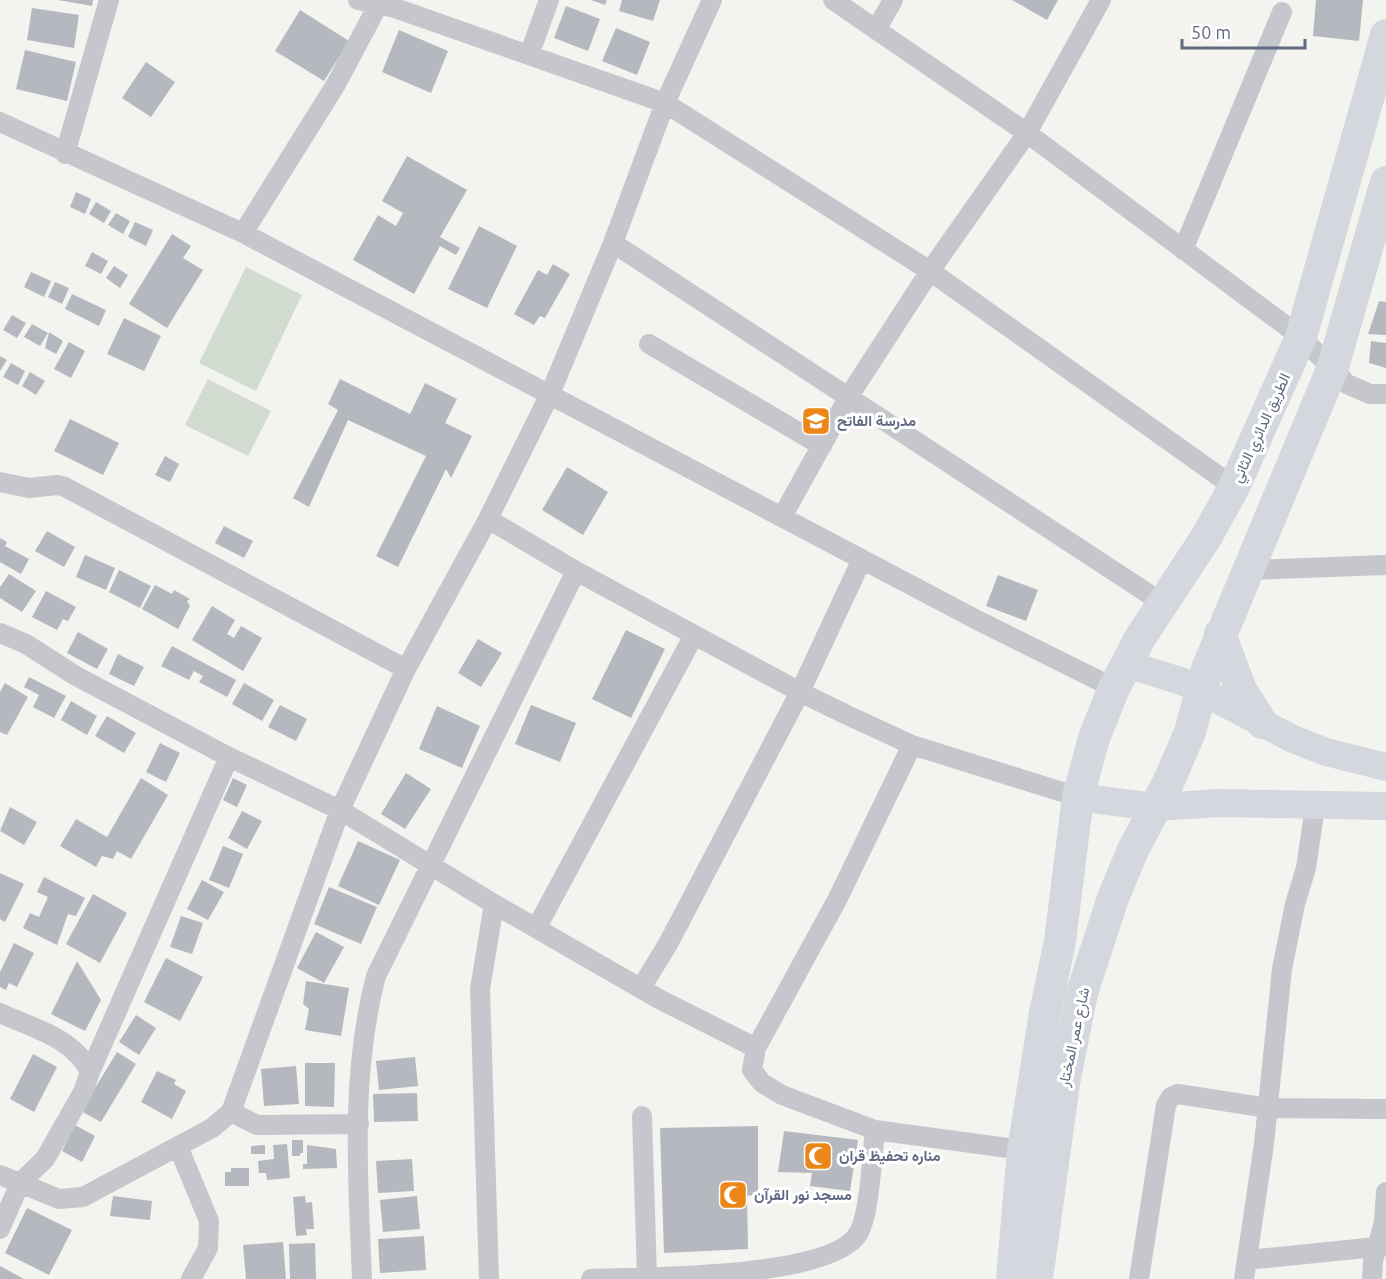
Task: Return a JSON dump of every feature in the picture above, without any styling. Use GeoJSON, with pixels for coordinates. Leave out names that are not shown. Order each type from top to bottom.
{"type":"FeatureCollection","features":[{"type":"Feature","properties":{"kind":"main road","name":"الطريق الدائري الثاني"},"geometry":{"type":"LineString","coordinates":[[1078,796],[1094,738],[1120,676],[1161,602],[1207,536],[1234,487],[1300,338],[1386,35]]}},
{"type":"Feature","properties":{"kind":"main road"},"geometry":{"type":"LineString","coordinates":[[1154,807],[1180,758],[1220,634],[1332,367],[1386,182]]}},
{"type":"Feature","properties":{"kind":"main road"},"geometry":{"type":"LineString","coordinates":[[1220,634],[1241,690],[1262,723]]}},
{"type":"Feature","properties":{"kind":"main road"},"geometry":{"type":"LineString","coordinates":[[1120,676],[1165,674],[1202,690],[1262,723],[1326,752],[1386,767]]}},
{"type":"Feature","properties":{"kind":"main road"},"geometry":{"type":"LineString","coordinates":[[1078,796],[1154,807],[1220,803],[1315,807],[1386,806]]}},
{"type":"Feature","properties":{"kind":"main road","name":"شارع عمر المختار"},"geometry":{"type":"LineString","coordinates":[[1012,1279],[1023,1150],[1068,884],[1078,796]]}},
{"type":"Feature","properties":{"kind":"main road","name":"شارع عمر المختار"},"geometry":{"type":"LineString","coordinates":[[1037,1279],[1064,1083],[1082,993],[1113,898],[1154,807]]}},
{"type":"Feature","properties":{"kind":"main road"},"geometry":{"type":"LineString","coordinates":[[1068,884],[1113,898]]}},
{"type":"Feature","properties":{"kind":"street"},"geometry":{"type":"LineString","coordinates":[[65,154],[109,0]]}},
{"type":"Feature","properties":{"kind":"street"},"geometry":{"type":"LineString","coordinates":[[358,0],[390,4],[665,103],[930,271],[1234,487]]}},
{"type":"Feature","properties":{"kind":"street"},"geometry":{"type":"LineString","coordinates":[[529,55],[549,0]]}},
{"type":"Feature","properties":{"kind":"street"},"geometry":{"type":"LineString","coordinates":[[0,1175],[58,1199],[83,1197],[212,1128],[231,1112],[340,810],[406,669],[488,519],[550,394],[613,243],[665,103],[712,0]]}},
{"type":"Feature","properties":{"kind":"street"},"geometry":{"type":"LineString","coordinates":[[832,0],[1028,133],[1300,338],[1347,384],[1359,391],[1386,394]]}},
{"type":"Feature","properties":{"kind":"street"},"geometry":{"type":"LineString","coordinates":[[876,30],[893,0]]}},
{"type":"Feature","properties":{"kind":"street"},"geometry":{"type":"LineString","coordinates":[[782,517],[849,396],[930,271],[1028,133],[1101,0]]}},
{"type":"Feature","properties":{"kind":"street"},"geometry":{"type":"LineString","coordinates":[[243,233],[334,86],[390,4]]}},
{"type":"Feature","properties":{"kind":"street"},"geometry":{"type":"LineString","coordinates":[[1183,250],[1282,12]]}},
{"type":"Feature","properties":{"kind":"street"},"geometry":{"type":"LineString","coordinates":[[0,122],[65,154],[243,233],[979,621],[1120,676]]}},
{"type":"Feature","properties":{"kind":"street"},"geometry":{"type":"LineString","coordinates":[[613,243],[1161,602]]}},
{"type":"Feature","properties":{"kind":"street"},"geometry":{"type":"LineString","coordinates":[[649,344],[822,446]]}},
{"type":"Feature","properties":{"kind":"street"},"geometry":{"type":"LineString","coordinates":[[0,482],[29,488],[57,485],[65,487],[406,669]]}},
{"type":"Feature","properties":{"kind":"street"},"geometry":{"type":"LineString","coordinates":[[488,519],[576,571],[800,692],[912,745],[1078,796]]}},
{"type":"Feature","properties":{"kind":"street"},"geometry":{"type":"LineString","coordinates":[[641,988],[668,944],[800,692],[862,559]]}},
{"type":"Feature","properties":{"kind":"street"},"geometry":{"type":"LineString","coordinates":[[1248,570],[1386,565]]}},
{"type":"Feature","properties":{"kind":"street"},"geometry":{"type":"LineString","coordinates":[[362,1279],[359,1124],[362,1037],[376,976],[576,571]]}},
{"type":"Feature","properties":{"kind":"street"},"geometry":{"type":"LineString","coordinates":[[0,633],[26,644],[76,676],[229,757],[340,810],[494,904],[641,988],[756,1048]]}},
{"type":"Feature","properties":{"kind":"street"},"geometry":{"type":"LineString","coordinates":[[537,927],[694,635]]}},
{"type":"Feature","properties":{"kind":"street"},"geometry":{"type":"LineString","coordinates":[[912,745],[837,900],[756,1048],[752,1070],[762,1083],[782,1095],[875,1130],[1023,1150]]}},
{"type":"Feature","properties":{"kind":"street"},"geometry":{"type":"LineString","coordinates":[[0,1229],[20,1183],[45,1159],[83,1092],[229,757]]}},
{"type":"Feature","properties":{"kind":"street"},"geometry":{"type":"LineString","coordinates":[[1315,807],[1306,868],[1294,904],[1282,969],[1268,1108],[1246,1270],[1382,1246]]}},
{"type":"Feature","properties":{"kind":"street"},"geometry":{"type":"LineString","coordinates":[[489,1279],[480,989],[494,904]]}},
{"type":"Feature","properties":{"kind":"street"},"geometry":{"type":"LineString","coordinates":[[0,1013],[63,1041],[83,1057],[90,1072]]}},
{"type":"Feature","properties":{"kind":"street"},"geometry":{"type":"LineString","coordinates":[[1139,1279],[1166,1105],[1171,1097],[1178,1094],[1268,1108],[1386,1109]]}},
{"type":"Feature","properties":{"kind":"street"},"geometry":{"type":"LineString","coordinates":[[231,1112],[257,1125],[359,1124]]}},
{"type":"Feature","properties":{"kind":"street"},"geometry":{"type":"LineString","coordinates":[[642,1116],[647,1277]]}},
{"type":"Feature","properties":{"kind":"street"},"geometry":{"type":"LineString","coordinates":[[591,1279],[747,1276],[821,1257],[844,1247],[858,1234],[865,1211],[875,1130]]}},
{"type":"Feature","properties":{"kind":"street"},"geometry":{"type":"LineString","coordinates":[[178,1146],[209,1221],[208,1248],[191,1279]]}},
{"type":"Feature","properties":{"kind":"street"},"geometry":{"type":"LineString","coordinates":[[1372,1279],[1373,1261],[1382,1246],[1386,1192]]}},
{"type":"Feature","properties":{"kind":"shaded area"},"geometry":{"type":"Polygon","coordinates":[[[246,267],[302,295],[256,391],[199,363],[246,267]]]}},
{"type":"Feature","properties":{"kind":"shaded area"},"geometry":{"type":"Polygon","coordinates":[[[208,379],[271,411],[248,456],[185,425],[208,379]]]}},
{"type":"Feature","properties":{"kind":"building"},"geometry":{"type":"Polygon","coordinates":[[[58,0],[93,0],[92,6],[58,0]]]}},
{"type":"Feature","properties":{"kind":"building"},"geometry":{"type":"Polygon","coordinates":[[[591,0],[607,0],[605,5],[591,0]]]}},
{"type":"Feature","properties":{"kind":"building"},"geometry":{"type":"Polygon","coordinates":[[[622,0],[660,0],[653,21],[619,11],[622,0]]]}},
{"type":"Feature","properties":{"kind":"building"},"geometry":{"type":"Polygon","coordinates":[[[1012,0],[1058,0],[1047,20],[1012,0]]]}},
{"type":"Feature","properties":{"kind":"building"},"geometry":{"type":"Polygon","coordinates":[[[1316,0],[1363,0],[1359,41],[1313,36],[1316,0]]]}},
{"type":"Feature","properties":{"kind":"building"},"geometry":{"type":"Polygon","coordinates":[[[566,6],[600,19],[588,51],[554,38],[566,6]]]}},
{"type":"Feature","properties":{"kind":"building"},"geometry":{"type":"Polygon","coordinates":[[[32,8],[79,15],[74,48],[27,40],[32,8]]]}},
{"type":"Feature","properties":{"kind":"building"},"geometry":{"type":"Polygon","coordinates":[[[300,10],[349,41],[324,81],[275,51],[300,10]]]}},
{"type":"Feature","properties":{"kind":"building"},"geometry":{"type":"Polygon","coordinates":[[[616,28],[650,42],[637,75],[602,61],[616,28]]]}},
{"type":"Feature","properties":{"kind":"building"},"geometry":{"type":"Polygon","coordinates":[[[399,30],[448,51],[431,93],[382,72],[399,30]]]}},
{"type":"Feature","properties":{"kind":"building"},"geometry":{"type":"Polygon","coordinates":[[[25,50],[76,62],[67,101],[16,89],[25,50]]]}},
{"type":"Feature","properties":{"kind":"building"},"geometry":{"type":"Polygon","coordinates":[[[146,62],[175,82],[151,117],[122,98],[146,62]]]}},
{"type":"Feature","properties":{"kind":"building"},"geometry":{"type":"Polygon","coordinates":[[[407,156],[467,190],[440,237],[460,248],[456,255],[440,246],[414,294],[353,260],[378,215],[396,226],[403,213],[382,201],[407,156]]]}},
{"type":"Feature","properties":{"kind":"building"},"geometry":{"type":"Polygon","coordinates":[[[76,192],[91,199],[85,214],[70,207],[76,192]]]}},
{"type":"Feature","properties":{"kind":"building"},"geometry":{"type":"Polygon","coordinates":[[[96,202],[111,211],[104,223],[89,214],[96,202]]]}},
{"type":"Feature","properties":{"kind":"building"},"geometry":{"type":"Polygon","coordinates":[[[116,213],[130,221],[123,234],[108,225],[116,213]]]}},
{"type":"Feature","properties":{"kind":"building"},"geometry":{"type":"Polygon","coordinates":[[[135,222],[153,230],[146,246],[128,237],[135,222]]]}},
{"type":"Feature","properties":{"kind":"building"},"geometry":{"type":"Polygon","coordinates":[[[479,226],[517,246],[487,308],[448,289],[479,226]]]}},
{"type":"Feature","properties":{"kind":"building"},"geometry":{"type":"Polygon","coordinates":[[[172,234],[191,246],[183,258],[203,270],[167,328],[129,304],[172,234]]]}},
{"type":"Feature","properties":{"kind":"building"},"geometry":{"type":"Polygon","coordinates":[[[92,252],[108,261],[101,274],[85,266],[92,252]]]}},
{"type":"Feature","properties":{"kind":"building"},"geometry":{"type":"Polygon","coordinates":[[[553,264],[570,274],[545,318],[540,316],[534,325],[514,314],[538,270],[547,275],[553,264]]]}},
{"type":"Feature","properties":{"kind":"building"},"geometry":{"type":"Polygon","coordinates":[[[114,266],[128,275],[120,288],[106,278],[114,266]]]}},
{"type":"Feature","properties":{"kind":"building"},"geometry":{"type":"Polygon","coordinates":[[[31,272],[51,281],[44,297],[24,287],[31,272]]]}},
{"type":"Feature","properties":{"kind":"building"},"geometry":{"type":"Polygon","coordinates":[[[55,282],[69,288],[62,304],[48,297],[55,282]]]}},
{"type":"Feature","properties":{"kind":"building"},"geometry":{"type":"Polygon","coordinates":[[[72,294],[106,310],[99,326],[65,309],[72,294]]]}},
{"type":"Feature","properties":{"kind":"building"},"geometry":{"type":"Polygon","coordinates":[[[1379,301],[1386,302],[1386,335],[1368,334],[1379,301]]]}},
{"type":"Feature","properties":{"kind":"building"},"geometry":{"type":"Polygon","coordinates":[[[12,315],[26,323],[17,338],[3,330],[12,315]]]}},
{"type":"Feature","properties":{"kind":"building"},"geometry":{"type":"Polygon","coordinates":[[[124,318],[161,336],[144,371],[107,354],[124,318]]]}},
{"type":"Feature","properties":{"kind":"building"},"geometry":{"type":"Polygon","coordinates":[[[32,324],[48,333],[40,346],[24,337],[32,324]]]}},
{"type":"Feature","properties":{"kind":"building"},"geometry":{"type":"Polygon","coordinates":[[[49,332],[63,341],[56,354],[45,348],[49,332]]]}},
{"type":"Feature","properties":{"kind":"building"},"geometry":{"type":"Polygon","coordinates":[[[1371,341],[1386,343],[1386,368],[1369,363],[1371,341]]]}},
{"type":"Feature","properties":{"kind":"building"},"geometry":{"type":"Polygon","coordinates":[[[69,342],[85,351],[71,378],[54,369],[69,342]]]}},
{"type":"Feature","properties":{"kind":"building"},"geometry":{"type":"Polygon","coordinates":[[[0,356],[7,360],[0,371],[0,356]]]}},
{"type":"Feature","properties":{"kind":"building"},"geometry":{"type":"Polygon","coordinates":[[[11,363],[25,371],[18,385],[3,377],[11,363]]]}},
{"type":"Feature","properties":{"kind":"building"},"geometry":{"type":"Polygon","coordinates":[[[30,372],[45,381],[36,395],[22,386],[30,372]]]}},
{"type":"Feature","properties":{"kind":"building"},"geometry":{"type":"Polygon","coordinates":[[[340,379],[410,414],[425,383],[457,399],[445,423],[472,436],[451,478],[446,469],[398,567],[376,556],[426,456],[348,420],[309,507],[293,498],[338,410],[328,404],[340,379]]]}},
{"type":"Feature","properties":{"kind":"building"},"geometry":{"type":"Polygon","coordinates":[[[70,419],[119,443],[103,475],[54,451],[70,419]]]}},
{"type":"Feature","properties":{"kind":"building"},"geometry":{"type":"Polygon","coordinates":[[[165,456],[179,464],[170,482],[155,475],[165,456]]]}},
{"type":"Feature","properties":{"kind":"building"},"geometry":{"type":"Polygon","coordinates":[[[567,467],[608,492],[583,535],[542,510],[567,467]]]}},
{"type":"Feature","properties":{"kind":"building"},"geometry":{"type":"Polygon","coordinates":[[[224,526],[253,541],[244,558],[215,543],[224,526]]]}},
{"type":"Feature","properties":{"kind":"building"},"geometry":{"type":"Polygon","coordinates":[[[47,531],[75,547],[64,567],[35,551],[47,531]]]}},
{"type":"Feature","properties":{"kind":"building"},"geometry":{"type":"Polygon","coordinates":[[[0,538],[7,542],[5,546],[29,559],[21,574],[0,562],[0,538]]]}},
{"type":"Feature","properties":{"kind":"building"},"geometry":{"type":"Polygon","coordinates":[[[85,555],[115,568],[106,590],[76,577],[85,555]]]}},
{"type":"Feature","properties":{"kind":"building"},"geometry":{"type":"Polygon","coordinates":[[[119,570],[151,586],[140,608],[109,592],[119,570]]]}},
{"type":"Feature","properties":{"kind":"building"},"geometry":{"type":"Polygon","coordinates":[[[9,574],[36,591],[22,612],[0,598],[0,587],[9,574]]]}},
{"type":"Feature","properties":{"kind":"building"},"geometry":{"type":"Polygon","coordinates":[[[998,575],[1038,590],[1026,621],[986,606],[998,575]]]}},
{"type":"Feature","properties":{"kind":"building"},"geometry":{"type":"Polygon","coordinates":[[[155,585],[172,594],[174,590],[190,599],[187,601],[190,606],[178,629],[142,609],[155,585]]]}},
{"type":"Feature","properties":{"kind":"building"},"geometry":{"type":"Polygon","coordinates":[[[46,591],[76,607],[68,621],[63,619],[57,630],[32,617],[46,591]]]}},
{"type":"Feature","properties":{"kind":"building"},"geometry":{"type":"Polygon","coordinates":[[[212,606],[235,620],[227,634],[234,638],[241,626],[262,638],[243,671],[192,640],[212,606]]]}},
{"type":"Feature","properties":{"kind":"building"},"geometry":{"type":"Polygon","coordinates":[[[626,630],[665,649],[631,718],[592,699],[626,630]]]}},
{"type":"Feature","properties":{"kind":"building"},"geometry":{"type":"Polygon","coordinates":[[[78,632],[108,649],[97,669],[67,653],[78,632]]]}},
{"type":"Feature","properties":{"kind":"building"},"geometry":{"type":"Polygon","coordinates":[[[478,639],[502,653],[481,687],[458,673],[478,639]]]}},
{"type":"Feature","properties":{"kind":"building"},"geometry":{"type":"Polygon","coordinates":[[[172,646],[236,680],[227,697],[199,682],[203,676],[194,671],[189,680],[161,666],[172,646]]]}},
{"type":"Feature","properties":{"kind":"building"},"geometry":{"type":"Polygon","coordinates":[[[118,654],[144,667],[134,686],[109,674],[118,654]]]}},
{"type":"Feature","properties":{"kind":"building"},"geometry":{"type":"Polygon","coordinates":[[[29,677],[66,696],[54,718],[33,707],[39,695],[24,687],[29,677]]]}},
{"type":"Feature","properties":{"kind":"building"},"geometry":{"type":"Polygon","coordinates":[[[5,683],[28,697],[7,735],[0,732],[0,692],[5,683]]]}},
{"type":"Feature","properties":{"kind":"building"},"geometry":{"type":"Polygon","coordinates":[[[244,683],[274,700],[262,721],[232,704],[244,683]]]}},
{"type":"Feature","properties":{"kind":"building"},"geometry":{"type":"Polygon","coordinates":[[[71,701],[97,716],[87,735],[61,720],[71,701]]]}},
{"type":"Feature","properties":{"kind":"building"},"geometry":{"type":"Polygon","coordinates":[[[280,705],[307,719],[296,741],[268,727],[280,705]]]}},
{"type":"Feature","properties":{"kind":"building"},"geometry":{"type":"Polygon","coordinates":[[[531,705],[576,723],[560,762],[515,744],[531,705]]]}},
{"type":"Feature","properties":{"kind":"building"},"geometry":{"type":"Polygon","coordinates":[[[437,706],[480,726],[462,768],[419,749],[437,706]]]}},
{"type":"Feature","properties":{"kind":"building"},"geometry":{"type":"Polygon","coordinates":[[[107,716],[136,733],[124,753],[95,736],[107,716]]]}},
{"type":"Feature","properties":{"kind":"building"},"geometry":{"type":"Polygon","coordinates":[[[160,743],[180,753],[166,782],[146,772],[160,743]]]}},
{"type":"Feature","properties":{"kind":"building"},"geometry":{"type":"Polygon","coordinates":[[[406,773],[431,789],[405,829],[381,814],[406,773]]]}},
{"type":"Feature","properties":{"kind":"building"},"geometry":{"type":"Polygon","coordinates":[[[141,778],[168,795],[131,859],[117,851],[113,859],[102,856],[96,867],[60,846],[76,819],[107,837],[141,778]]]}},
{"type":"Feature","properties":{"kind":"building"},"geometry":{"type":"Polygon","coordinates":[[[233,778],[247,785],[237,807],[223,800],[233,778]]]}},
{"type":"Feature","properties":{"kind":"building"},"geometry":{"type":"Polygon","coordinates":[[[10,807],[37,822],[24,845],[0,831],[10,807]]]}},
{"type":"Feature","properties":{"kind":"building"},"geometry":{"type":"Polygon","coordinates":[[[242,811],[262,821],[247,849],[228,838],[242,811]]]}},
{"type":"Feature","properties":{"kind":"building"},"geometry":{"type":"Polygon","coordinates":[[[358,841],[400,860],[379,905],[338,886],[358,841]]]}},
{"type":"Feature","properties":{"kind":"building"},"geometry":{"type":"Polygon","coordinates":[[[223,846],[243,854],[229,888],[209,880],[223,846]]]}},
{"type":"Feature","properties":{"kind":"building"},"geometry":{"type":"Polygon","coordinates":[[[0,873],[24,884],[5,922],[0,919],[0,873]]]}},
{"type":"Feature","properties":{"kind":"building"},"geometry":{"type":"Polygon","coordinates":[[[44,877],[85,898],[76,916],[68,914],[57,945],[23,928],[30,913],[39,917],[48,897],[37,892],[44,877]]]}},
{"type":"Feature","properties":{"kind":"building"},"geometry":{"type":"Polygon","coordinates":[[[202,880],[224,892],[208,920],[187,909],[202,880]]]}},
{"type":"Feature","properties":{"kind":"building"},"geometry":{"type":"Polygon","coordinates":[[[329,887],[377,907],[361,944],[314,924],[329,887]]]}},
{"type":"Feature","properties":{"kind":"building"},"geometry":{"type":"Polygon","coordinates":[[[93,894],[127,913],[100,963],[66,944],[93,894]]]}},
{"type":"Feature","properties":{"kind":"building"},"geometry":{"type":"Polygon","coordinates":[[[181,916],[203,923],[192,954],[170,947],[181,916]]]}},
{"type":"Feature","properties":{"kind":"building"},"geometry":{"type":"Polygon","coordinates":[[[316,932],[344,947],[324,983],[297,968],[316,932]]]}},
{"type":"Feature","properties":{"kind":"building"},"geometry":{"type":"Polygon","coordinates":[[[14,943],[34,953],[17,987],[9,983],[6,990],[0,987],[0,972],[14,943]]]}},
{"type":"Feature","properties":{"kind":"building"},"geometry":{"type":"Polygon","coordinates":[[[166,958],[203,977],[180,1021],[144,1002],[166,958]]]}},
{"type":"Feature","properties":{"kind":"building"},"geometry":{"type":"Polygon","coordinates":[[[77,961],[101,1000],[85,1031],[51,1014],[77,961]]]}},
{"type":"Feature","properties":{"kind":"building"},"geometry":{"type":"Polygon","coordinates":[[[306,981],[349,988],[341,1036],[305,1030],[309,1009],[303,1004],[306,981]]]}},
{"type":"Feature","properties":{"kind":"building"},"geometry":{"type":"Polygon","coordinates":[[[136,1015],[156,1028],[139,1055],[119,1042],[136,1015]]]}},
{"type":"Feature","properties":{"kind":"building"},"geometry":{"type":"Polygon","coordinates":[[[117,1052],[136,1064],[101,1122],[81,1111],[117,1052]]]}},
{"type":"Feature","properties":{"kind":"building"},"geometry":{"type":"Polygon","coordinates":[[[33,1054],[57,1067],[34,1112],[10,1099],[33,1054]]]}},
{"type":"Feature","properties":{"kind":"building"},"geometry":{"type":"Polygon","coordinates":[[[415,1057],[418,1086],[379,1090],[376,1061],[415,1057]]]}},
{"type":"Feature","properties":{"kind":"building"},"geometry":{"type":"Polygon","coordinates":[[[305,1063],[335,1063],[334,1107],[305,1106],[305,1063]]]}},
{"type":"Feature","properties":{"kind":"building"},"geometry":{"type":"Polygon","coordinates":[[[296,1066],[299,1104],[264,1106],[261,1069],[296,1066]]]}},
{"type":"Feature","properties":{"kind":"building"},"geometry":{"type":"Polygon","coordinates":[[[157,1071],[176,1080],[174,1084],[186,1091],[172,1119],[141,1102],[157,1071]]]}},
{"type":"Feature","properties":{"kind":"building"},"geometry":{"type":"Polygon","coordinates":[[[417,1093],[418,1121],[374,1122],[373,1094],[417,1093]]]}},
{"type":"Feature","properties":{"kind":"building"},"geometry":{"type":"Polygon","coordinates":[[[75,1125],[95,1136],[82,1162],[62,1151],[75,1125]]]}},
{"type":"Feature","properties":{"kind":"building"},"geometry":{"type":"Polygon","coordinates":[[[758,1126],[758,1194],[747,1196],[748,1249],[664,1253],[660,1128],[758,1126]]]}},
{"type":"Feature","properties":{"kind":"building","name":"مناره تحفيظ قران"},"geometry":{"type":"Polygon","coordinates":[[[784,1131],[858,1140],[850,1191],[810,1186],[812,1173],[778,1172],[784,1131]]]}},
{"type":"Feature","properties":{"kind":"building"},"geometry":{"type":"Polygon","coordinates":[[[292,1140],[303,1140],[303,1153],[300,1153],[300,1156],[292,1156],[292,1140]]]}},
{"type":"Feature","properties":{"kind":"building"},"geometry":{"type":"Polygon","coordinates":[[[287,1144],[290,1178],[267,1180],[266,1173],[259,1173],[258,1161],[274,1159],[273,1145],[287,1144]]]}},
{"type":"Feature","properties":{"kind":"building"},"geometry":{"type":"Polygon","coordinates":[[[265,1145],[265,1154],[251,1154],[251,1146],[265,1145]]]}},
{"type":"Feature","properties":{"kind":"building"},"geometry":{"type":"Polygon","coordinates":[[[307,1145],[336,1149],[337,1168],[303,1169],[303,1164],[307,1164],[307,1145]]]}},
{"type":"Feature","properties":{"kind":"building"},"geometry":{"type":"Polygon","coordinates":[[[412,1159],[414,1191],[378,1193],[376,1161],[412,1159]]]}},
{"type":"Feature","properties":{"kind":"building"},"geometry":{"type":"Polygon","coordinates":[[[231,1168],[249,1168],[249,1186],[225,1186],[225,1172],[231,1172],[231,1168]]]}},
{"type":"Feature","properties":{"kind":"building"},"geometry":{"type":"Polygon","coordinates":[[[113,1196],[152,1201],[150,1220],[110,1216],[113,1196]]]}},
{"type":"Feature","properties":{"kind":"building"},"geometry":{"type":"Polygon","coordinates":[[[305,1196],[306,1203],[312,1202],[314,1229],[306,1229],[307,1235],[296,1236],[293,1197],[305,1196]]]}},
{"type":"Feature","properties":{"kind":"building"},"geometry":{"type":"Polygon","coordinates":[[[417,1196],[420,1229],[383,1232],[380,1200],[417,1196]]]}},
{"type":"Feature","properties":{"kind":"building"},"geometry":{"type":"Polygon","coordinates":[[[27,1208],[72,1230],[49,1275],[5,1253],[27,1208]]]}},
{"type":"Feature","properties":{"kind":"building"},"geometry":{"type":"Polygon","coordinates":[[[424,1236],[426,1270],[380,1273],[378,1239],[424,1236]]]}},
{"type":"Feature","properties":{"kind":"building"},"geometry":{"type":"Polygon","coordinates":[[[283,1242],[286,1279],[246,1279],[243,1245],[283,1242]]]}},
{"type":"Feature","properties":{"kind":"building"},"geometry":{"type":"Polygon","coordinates":[[[315,1243],[316,1279],[290,1279],[289,1244],[315,1243]]]}},
{"type":"Feature","properties":{"kind":"building"},"geometry":{"type":"Polygon","coordinates":[[[0,1266],[24,1279],[0,1279],[0,1266]]]}},
{"type":"Feature","properties":{"kind":"place","name":"مدرسة الفاتح"},"geometry":{"type":"Point","coordinates":[816,421]}},
{"type":"Feature","properties":{"kind":"place","name":"مناره تحفيظ قران"},"geometry":{"type":"Point","coordinates":[818,1156]}},
{"type":"Feature","properties":{"kind":"place","name":"مسجد نور القرآن"},"geometry":{"type":"Point","coordinates":[733,1195]}}]}
